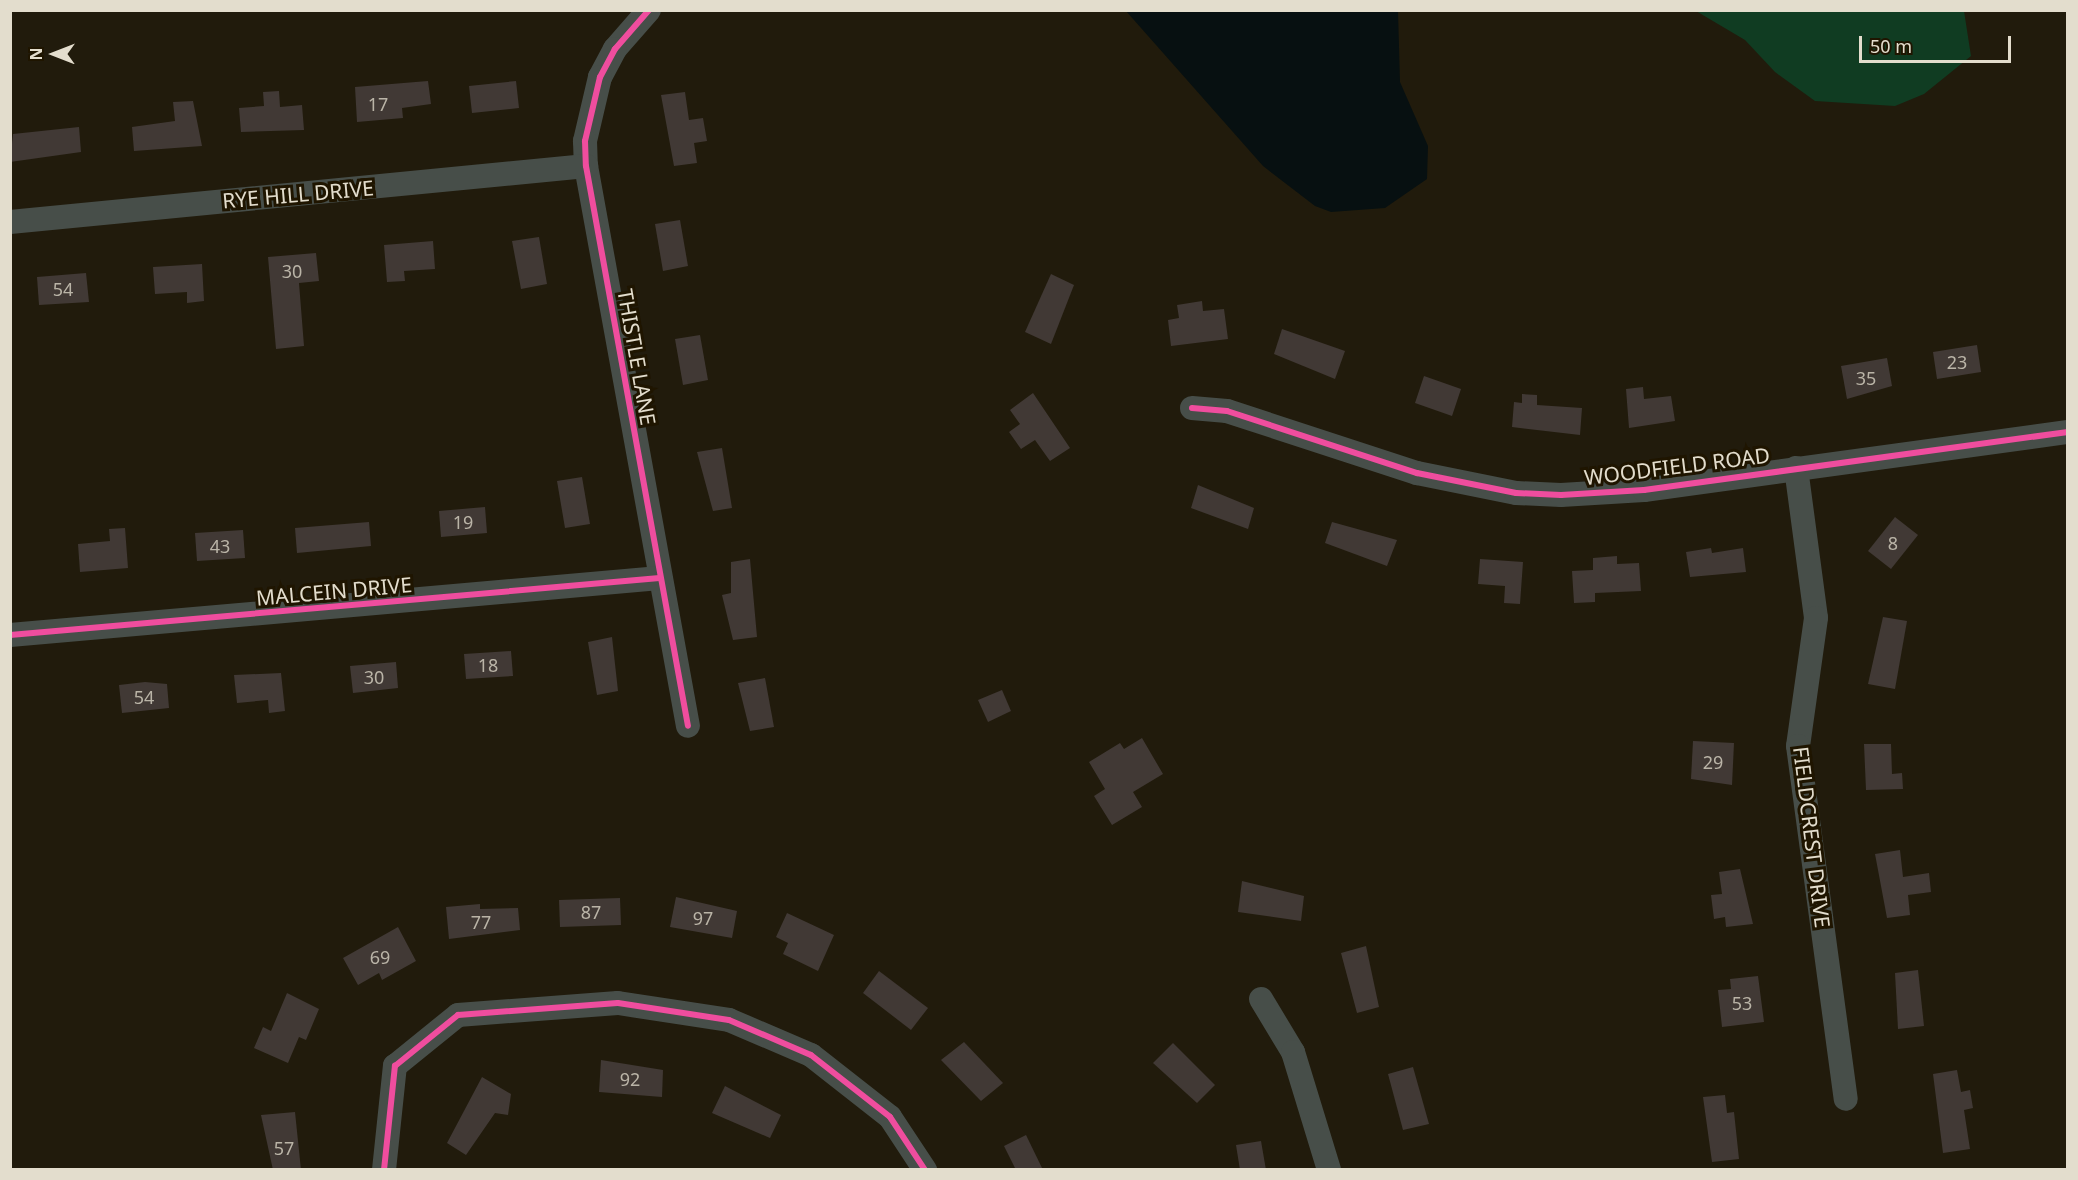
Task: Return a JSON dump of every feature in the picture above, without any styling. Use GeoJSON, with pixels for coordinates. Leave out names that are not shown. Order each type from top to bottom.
{"type":"FeatureCollection","features":[{"type":"Feature","properties":{"kind":"street","name":"THISTLE LANE"},"geometry":{"type":"LineString","coordinates":[[649,10],[615,49],[600,77],[585,141],[586,166],[688,726]]}},
{"type":"Feature","properties":{"kind":"street","name":"RYE HILL DRIVE"},"geometry":{"type":"LineString","coordinates":[[10,222],[586,166]]}},
{"type":"Feature","properties":{"kind":"street","name":"WOODFIELD ROAD"},"geometry":{"type":"LineString","coordinates":[[1192,408],[1227,411],[1417,473],[1516,493],[1605,494],[2067,432]]}},
{"type":"Feature","properties":{"kind":"street","name":"FIELDCREST DRIVE"},"geometry":{"type":"LineString","coordinates":[[1797,468],[1816,618],[1798,746],[1846,1099]]}},
{"type":"Feature","properties":{"kind":"street","name":"MALCEIN DRIVE"},"geometry":{"type":"LineString","coordinates":[[10,635],[660,578]]}},
{"type":"Feature","properties":{"kind":"street"},"geometry":{"type":"LineString","coordinates":[[1261,999],[1293,1052],[1329,1170]]}},
{"type":"Feature","properties":{"kind":"street"},"geometry":{"type":"LineString","coordinates":[[384,1170],[395,1066],[458,1015],[618,1003],[729,1020],[811,1055],[890,1118],[925,1170]]}},
{"type":"Feature","properties":{"kind":"green space"},"geometry":{"type":"Polygon","coordinates":[[[1696,11],[1964,11],[1971,56],[1924,94],[1895,106],[1815,101],[1775,72],[1745,40],[1696,11]]]}},
{"type":"Feature","properties":{"kind":"shaded area"},"geometry":{"type":"Polygon","coordinates":[[[1126,11],[1398,11],[1400,82],[1428,146],[1427,179],[1385,208],[1331,212],[1315,206],[1263,166],[1126,11]]]}},
{"type":"Feature","properties":{"kind":"building"},"geometry":{"type":"Polygon","coordinates":[[[428,81],[431,104],[402,108],[403,118],[357,122],[355,87],[428,81]]]}},
{"type":"Feature","properties":{"kind":"building"},"geometry":{"type":"Polygon","coordinates":[[[516,81],[519,108],[472,113],[469,86],[516,81]]]}},
{"type":"Feature","properties":{"kind":"building"},"geometry":{"type":"Polygon","coordinates":[[[279,91],[280,107],[302,105],[304,130],[241,132],[239,108],[264,106],[263,92],[279,91]]]}},
{"type":"Feature","properties":{"kind":"building"},"geometry":{"type":"Polygon","coordinates":[[[685,92],[689,120],[703,118],[707,141],[694,143],[697,163],[674,166],[661,95],[685,92]]]}},
{"type":"Feature","properties":{"kind":"building"},"geometry":{"type":"Polygon","coordinates":[[[193,101],[202,146],[134,151],[132,127],[175,121],[173,102],[193,101]]]}},
{"type":"Feature","properties":{"kind":"building"},"geometry":{"type":"Polygon","coordinates":[[[79,127],[81,152],[10,162],[13,134],[79,127]]]}},
{"type":"Feature","properties":{"kind":"building"},"geometry":{"type":"Polygon","coordinates":[[[680,220],[688,266],[663,271],[655,224],[680,220]]]}},
{"type":"Feature","properties":{"kind":"building"},"geometry":{"type":"Polygon","coordinates":[[[539,237],[547,284],[521,289],[512,241],[539,237]]]}},
{"type":"Feature","properties":{"kind":"building"},"geometry":{"type":"Polygon","coordinates":[[[433,241],[435,269],[404,271],[405,281],[387,282],[384,245],[433,241]]]}},
{"type":"Feature","properties":{"kind":"building"},"geometry":{"type":"Polygon","coordinates":[[[316,253],[319,281],[299,283],[304,346],[276,349],[268,257],[316,253]]]}},
{"type":"Feature","properties":{"kind":"building"},"geometry":{"type":"Polygon","coordinates":[[[202,264],[204,301],[187,303],[187,292],[155,294],[153,267],[202,264]]]}},
{"type":"Feature","properties":{"kind":"building"},"geometry":{"type":"Polygon","coordinates":[[[86,273],[89,302],[39,305],[37,277],[86,273]]]}},
{"type":"Feature","properties":{"kind":"building"},"geometry":{"type":"Polygon","coordinates":[[[1051,274],[1074,285],[1051,344],[1025,332],[1051,274]]]}},
{"type":"Feature","properties":{"kind":"building"},"geometry":{"type":"Polygon","coordinates":[[[1202,301],[1203,311],[1224,309],[1228,339],[1171,346],[1168,320],[1179,318],[1177,305],[1202,301]]]}},
{"type":"Feature","properties":{"kind":"building"},"geometry":{"type":"Polygon","coordinates":[[[1282,329],[1345,351],[1335,379],[1274,354],[1282,329]]]}},
{"type":"Feature","properties":{"kind":"building"},"geometry":{"type":"Polygon","coordinates":[[[700,335],[708,380],[683,385],[675,339],[700,335]]]}},
{"type":"Feature","properties":{"kind":"building"},"geometry":{"type":"Polygon","coordinates":[[[1977,345],[1981,372],[1937,379],[1933,352],[1977,345]]]}},
{"type":"Feature","properties":{"kind":"building"},"geometry":{"type":"Polygon","coordinates":[[[1887,358],[1892,386],[1847,399],[1841,366],[1887,358]]]}},
{"type":"Feature","properties":{"kind":"building"},"geometry":{"type":"Polygon","coordinates":[[[1424,376],[1461,389],[1452,416],[1415,403],[1424,376]]]}},
{"type":"Feature","properties":{"kind":"building"},"geometry":{"type":"Polygon","coordinates":[[[1643,387],[1644,399],[1671,396],[1675,421],[1629,428],[1626,389],[1643,387]]]}},
{"type":"Feature","properties":{"kind":"building"},"geometry":{"type":"Polygon","coordinates":[[[1033,393],[1070,448],[1050,461],[1035,440],[1021,449],[1009,432],[1020,424],[1010,410],[1033,393]]]}},
{"type":"Feature","properties":{"kind":"building"},"geometry":{"type":"Polygon","coordinates":[[[1522,394],[1537,395],[1537,405],[1582,408],[1580,435],[1512,427],[1514,402],[1522,403],[1522,394]]]}},
{"type":"Feature","properties":{"kind":"building"},"geometry":{"type":"Polygon","coordinates":[[[722,448],[732,508],[713,511],[697,452],[722,448]]]}},
{"type":"Feature","properties":{"kind":"building"},"geometry":{"type":"Polygon","coordinates":[[[582,477],[590,524],[565,528],[557,481],[582,477]]]}},
{"type":"Feature","properties":{"kind":"building"},"geometry":{"type":"Polygon","coordinates":[[[1198,485],[1254,508],[1248,529],[1191,508],[1198,485]]]}},
{"type":"Feature","properties":{"kind":"building"},"geometry":{"type":"Polygon","coordinates":[[[485,507],[487,533],[441,537],[439,511],[485,507]]]}},
{"type":"Feature","properties":{"kind":"building"},"geometry":{"type":"Polygon","coordinates":[[[1895,517],[1918,535],[1891,569],[1868,551],[1895,517]]]}},
{"type":"Feature","properties":{"kind":"building"},"geometry":{"type":"Polygon","coordinates":[[[369,522],[371,546],[297,553],[295,528],[369,522]]]}},
{"type":"Feature","properties":{"kind":"building"},"geometry":{"type":"Polygon","coordinates":[[[1332,522],[1397,540],[1387,566],[1325,543],[1332,522]]]}},
{"type":"Feature","properties":{"kind":"building"},"geometry":{"type":"Polygon","coordinates":[[[125,528],[128,568],[80,572],[78,544],[110,541],[109,529],[125,528]]]}},
{"type":"Feature","properties":{"kind":"building"},"geometry":{"type":"Polygon","coordinates":[[[243,530],[245,558],[197,561],[195,533],[243,530]]]}},
{"type":"Feature","properties":{"kind":"building"},"geometry":{"type":"Polygon","coordinates":[[[1711,548],[1712,553],[1743,548],[1746,572],[1690,577],[1686,552],[1711,548]]]}},
{"type":"Feature","properties":{"kind":"building"},"geometry":{"type":"Polygon","coordinates":[[[1617,556],[1617,564],[1639,563],[1641,591],[1595,593],[1595,602],[1574,603],[1572,571],[1593,570],[1593,558],[1617,556]]]}},
{"type":"Feature","properties":{"kind":"building"},"geometry":{"type":"Polygon","coordinates":[[[750,559],[757,637],[733,640],[722,595],[731,593],[731,562],[750,559]]]}},
{"type":"Feature","properties":{"kind":"building"},"geometry":{"type":"Polygon","coordinates":[[[1480,559],[1523,562],[1520,604],[1504,603],[1505,586],[1478,584],[1480,559]]]}},
{"type":"Feature","properties":{"kind":"building"},"geometry":{"type":"Polygon","coordinates":[[[1883,617],[1907,621],[1895,689],[1868,684],[1883,617]]]}},
{"type":"Feature","properties":{"kind":"building"},"geometry":{"type":"Polygon","coordinates":[[[612,637],[618,691],[597,695],[588,642],[612,637]]]}},
{"type":"Feature","properties":{"kind":"building"},"geometry":{"type":"Polygon","coordinates":[[[511,651],[513,676],[466,679],[464,654],[511,651]]]}},
{"type":"Feature","properties":{"kind":"building"},"geometry":{"type":"Polygon","coordinates":[[[396,662],[398,688],[353,693],[350,666],[396,662]]]}},
{"type":"Feature","properties":{"kind":"building"},"geometry":{"type":"Polygon","coordinates":[[[281,673],[285,711],[269,713],[268,700],[237,703],[234,675],[281,673]]]}},
{"type":"Feature","properties":{"kind":"building"},"geometry":{"type":"Polygon","coordinates":[[[765,678],[774,727],[750,731],[738,683],[765,678]]]}},
{"type":"Feature","properties":{"kind":"building"},"geometry":{"type":"Polygon","coordinates":[[[145,682],[167,684],[169,708],[122,713],[119,685],[145,682]]]}},
{"type":"Feature","properties":{"kind":"building"},"geometry":{"type":"Polygon","coordinates":[[[1002,690],[1011,711],[988,722],[978,700],[1002,690]]]}},
{"type":"Feature","properties":{"kind":"building"},"geometry":{"type":"Polygon","coordinates":[[[1142,738],[1163,774],[1133,792],[1142,807],[1112,825],[1094,796],[1105,789],[1089,762],[1120,743],[1124,749],[1142,738]]]}},
{"type":"Feature","properties":{"kind":"building"},"geometry":{"type":"Polygon","coordinates":[[[1693,741],[1734,743],[1732,785],[1691,779],[1693,741]]]}},
{"type":"Feature","properties":{"kind":"building"},"geometry":{"type":"Polygon","coordinates":[[[1864,744],[1891,744],[1892,774],[1902,773],[1903,789],[1866,790],[1864,744]]]}},
{"type":"Feature","properties":{"kind":"building"},"geometry":{"type":"Polygon","coordinates":[[[1900,850],[1903,877],[1929,873],[1931,892],[1908,895],[1910,915],[1887,918],[1875,854],[1900,850]]]}},
{"type":"Feature","properties":{"kind":"building"},"geometry":{"type":"Polygon","coordinates":[[[1740,869],[1753,924],[1726,927],[1725,917],[1714,919],[1711,895],[1722,894],[1719,872],[1740,869]]]}},
{"type":"Feature","properties":{"kind":"building"},"geometry":{"type":"Polygon","coordinates":[[[1242,881],[1304,896],[1301,921],[1238,912],[1242,881]]]}},
{"type":"Feature","properties":{"kind":"building"},"geometry":{"type":"Polygon","coordinates":[[[676,897],[737,911],[732,938],[670,927],[676,897]]]}},
{"type":"Feature","properties":{"kind":"building"},"geometry":{"type":"Polygon","coordinates":[[[620,898],[621,925],[560,927],[559,900],[620,898]]]}},
{"type":"Feature","properties":{"kind":"building"},"geometry":{"type":"Polygon","coordinates":[[[480,904],[480,909],[518,908],[520,930],[449,939],[446,907],[480,904]]]}},
{"type":"Feature","properties":{"kind":"building"},"geometry":{"type":"Polygon","coordinates":[[[787,913],[834,935],[818,971],[783,954],[788,943],[776,937],[787,913]]]}},
{"type":"Feature","properties":{"kind":"building"},"geometry":{"type":"Polygon","coordinates":[[[398,927],[416,961],[382,980],[379,973],[358,985],[343,958],[398,927]]]}},
{"type":"Feature","properties":{"kind":"building"},"geometry":{"type":"Polygon","coordinates":[[[1366,946],[1379,1007],[1357,1013],[1341,953],[1366,946]]]}},
{"type":"Feature","properties":{"kind":"building"},"geometry":{"type":"Polygon","coordinates":[[[1918,970],[1924,1026],[1898,1029],[1895,973],[1918,970]]]}},
{"type":"Feature","properties":{"kind":"building"},"geometry":{"type":"Polygon","coordinates":[[[879,971],[928,1008],[911,1030],[863,993],[879,971]]]}},
{"type":"Feature","properties":{"kind":"building"},"geometry":{"type":"Polygon","coordinates":[[[1758,976],[1764,1022],[1722,1027],[1718,990],[1731,989],[1730,979],[1758,976]]]}},
{"type":"Feature","properties":{"kind":"building"},"geometry":{"type":"Polygon","coordinates":[[[287,993],[319,1009],[306,1040],[299,1037],[288,1063],[254,1048],[263,1027],[271,1031],[287,993]]]}},
{"type":"Feature","properties":{"kind":"building"},"geometry":{"type":"Polygon","coordinates":[[[964,1042],[1003,1083],[981,1101],[941,1060],[964,1042]]]}},
{"type":"Feature","properties":{"kind":"building"},"geometry":{"type":"Polygon","coordinates":[[[1173,1043],[1215,1085],[1197,1103],[1153,1063],[1173,1043]]]}},
{"type":"Feature","properties":{"kind":"building"},"geometry":{"type":"Polygon","coordinates":[[[601,1060],[663,1070],[662,1097],[599,1092],[601,1060]]]}},
{"type":"Feature","properties":{"kind":"building"},"geometry":{"type":"Polygon","coordinates":[[[1413,1067],[1429,1124],[1403,1130],[1388,1074],[1413,1067]]]}},
{"type":"Feature","properties":{"kind":"building"},"geometry":{"type":"Polygon","coordinates":[[[1957,1070],[1961,1092],[1970,1090],[1973,1108],[1964,1110],[1970,1149],[1943,1153],[1933,1074],[1957,1070]]]}},
{"type":"Feature","properties":{"kind":"building"},"geometry":{"type":"Polygon","coordinates":[[[482,1077],[511,1094],[508,1115],[495,1113],[466,1155],[447,1143],[482,1077]]]}},
{"type":"Feature","properties":{"kind":"building"},"geometry":{"type":"Polygon","coordinates":[[[725,1086],[781,1115],[770,1138],[712,1113],[725,1086]]]}},
{"type":"Feature","properties":{"kind":"building"},"geometry":{"type":"Polygon","coordinates":[[[1725,1095],[1727,1113],[1734,1112],[1739,1159],[1712,1162],[1703,1097],[1725,1095]]]}},
{"type":"Feature","properties":{"kind":"building"},"geometry":{"type":"Polygon","coordinates":[[[295,1112],[301,1170],[273,1170],[261,1115],[295,1112]]]}},
{"type":"Feature","properties":{"kind":"building"},"geometry":{"type":"Polygon","coordinates":[[[1026,1135],[1043,1170],[1016,1170],[1004,1146],[1026,1135]]]}},
{"type":"Feature","properties":{"kind":"building"},"geometry":{"type":"Polygon","coordinates":[[[1261,1141],[1266,1170],[1240,1170],[1236,1145],[1261,1141]]]}},
{"type":"Feature","properties":{"kind":"cycle path"},"geometry":{"type":"LineString","coordinates":[[649,10],[615,49],[600,77],[585,141],[586,166],[688,726]]}},
{"type":"Feature","properties":{"kind":"cycle path"},"geometry":{"type":"LineString","coordinates":[[1192,408],[1227,411],[1417,473],[1516,493],[1561,495],[1644,490],[2068,432]]}},
{"type":"Feature","properties":{"kind":"cycle path"},"geometry":{"type":"LineString","coordinates":[[10,635],[660,578]]}},
{"type":"Feature","properties":{"kind":"cycle path"},"geometry":{"type":"LineString","coordinates":[[384,1170],[395,1066],[458,1015],[618,1003],[729,1020],[811,1055],[890,1117],[925,1170]]}}]}
